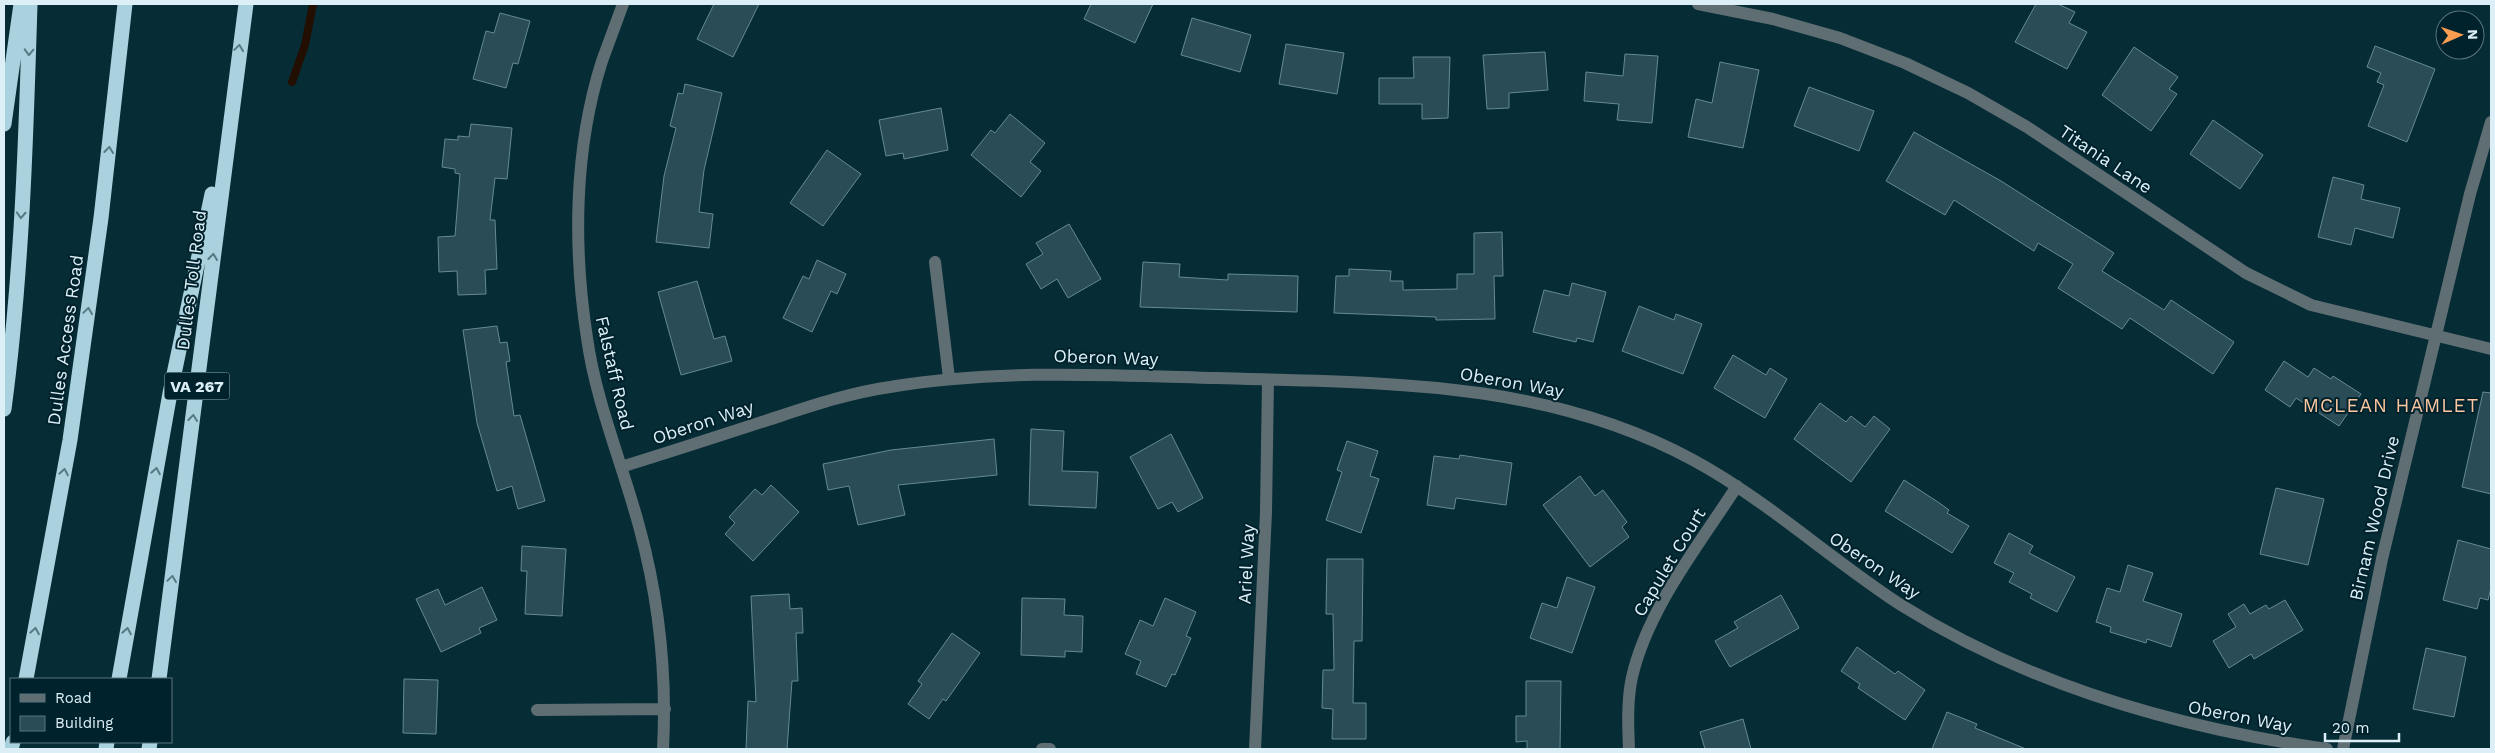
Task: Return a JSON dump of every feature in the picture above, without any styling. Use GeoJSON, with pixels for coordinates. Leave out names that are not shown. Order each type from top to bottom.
{"type":"FeatureCollection","features":[{"type":"Feature","properties":{"kind":"highway"},"geometry":{"type":"LineString","coordinates":[[4,124],[21,4]]}},
{"type":"Feature","properties":{"kind":"highway"},"geometry":{"type":"LineString","coordinates":[[4,409],[12,348],[21,221],[30,4]]}},
{"type":"Feature","properties":{"kind":"highway","name":"Dulles Access Road"},"geometry":{"type":"LineString","coordinates":[[26,678],[70,440],[101,218],[125,4]]}},
{"type":"Feature","properties":{"kind":"highway","name":"Dulles Toll Road"},"geometry":{"type":"LineString","coordinates":[[159,678],[233,92],[246,4]]}},
{"type":"Feature","properties":{"kind":"highway"},"geometry":{"type":"LineString","coordinates":[[118,678],[170,392],[233,92]]}},
{"type":"Feature","properties":{"kind":"street","name":"Falstaff Road"},"geometry":{"type":"LineString","coordinates":[[623,4],[602,63],[588,121],[578,215],[579,278],[587,340],[601,403],[639,526],[653,586],[663,651],[665,709],[663,749]]}},
{"type":"Feature","properties":{"kind":"street","name":"Titania Lane"},"geometry":{"type":"LineString","coordinates":[[1698,4],[1773,19],[1840,38],[1905,63],[1968,93],[2026,127],[2246,273],[2311,305],[2491,350]]}},
{"type":"Feature","properties":{"kind":"street","name":"Birnam Wood Drive"},"geometry":{"type":"LineString","coordinates":[[2343,749],[2382,559],[2470,194],[2491,122]]}},
{"type":"Feature","properties":{"kind":"street"},"geometry":{"type":"LineString","coordinates":[[935,262],[949,378]]}},
{"type":"Feature","properties":{"kind":"street","name":"Oberon Way"},"geometry":{"type":"LineString","coordinates":[[621,467],[823,402],[884,387],[949,378],[1049,373],[1268,380],[1456,388],[1516,397],[1574,411],[1632,432],[1690,458],[1737,486],[1840,564],[1905,607],[1975,646],[2047,678],[2106,701],[2178,722],[2254,739],[2327,749]]}},
{"type":"Feature","properties":{"kind":"street","name":"Ariel Way"},"geometry":{"type":"LineString","coordinates":[[1255,749],[1266,512],[1268,380]]}},
{"type":"Feature","properties":{"kind":"street","name":"Capulet Court"},"geometry":{"type":"LineString","coordinates":[[1628,749],[1627,714],[1632,678],[1642,644],[1656,612],[1737,486]]}},
{"type":"Feature","properties":{"kind":"street"},"geometry":{"type":"LineString","coordinates":[[537,710],[665,709]]}},
{"type":"Feature","properties":{"kind":"street"},"geometry":{"type":"LineString","coordinates":[[1042,749],[1050,749]]}},
{"type":"Feature","properties":{"kind":"building"},"geometry":{"type":"Polygon","coordinates":[[[714,4],[759,4],[733,57],[697,39],[714,4]]]}},
{"type":"Feature","properties":{"kind":"building"},"geometry":{"type":"Polygon","coordinates":[[[1091,4],[1153,4],[1135,43],[1084,19],[1091,4]]]}},
{"type":"Feature","properties":{"kind":"building"},"geometry":{"type":"Polygon","coordinates":[[[2036,4],[2058,4],[2075,12],[2069,23],[2087,32],[2067,69],[2015,42],[2036,4]]]}},
{"type":"Feature","properties":{"kind":"building"},"geometry":{"type":"Polygon","coordinates":[[[500,13],[530,21],[518,64],[513,63],[506,88],[473,79],[486,31],[494,33],[500,13]]]}},
{"type":"Feature","properties":{"kind":"building"},"geometry":{"type":"Polygon","coordinates":[[[1192,18],[1251,35],[1240,72],[1181,55],[1192,18]]]}},
{"type":"Feature","properties":{"kind":"building"},"geometry":{"type":"Polygon","coordinates":[[[1286,44],[1344,53],[1337,94],[1279,84],[1286,44]]]}},
{"type":"Feature","properties":{"kind":"building"},"geometry":{"type":"Polygon","coordinates":[[[2375,46],[2435,69],[2407,142],[2368,126],[2384,85],[2377,82],[2381,73],[2367,67],[2375,46]]]}},
{"type":"Feature","properties":{"kind":"building"},"geometry":{"type":"Polygon","coordinates":[[[2134,47],[2178,77],[2169,89],[2177,94],[2151,131],[2102,95],[2134,47]]]}},
{"type":"Feature","properties":{"kind":"building"},"geometry":{"type":"Polygon","coordinates":[[[1545,52],[1548,90],[1509,93],[1509,108],[1487,109],[1483,55],[1545,52]]]}},
{"type":"Feature","properties":{"kind":"building"},"geometry":{"type":"Polygon","coordinates":[[[1625,54],[1658,56],[1652,123],[1617,120],[1619,104],[1584,101],[1586,72],[1623,76],[1625,54]]]}},
{"type":"Feature","properties":{"kind":"building"},"geometry":{"type":"Polygon","coordinates":[[[1413,57],[1450,57],[1448,118],[1422,119],[1422,104],[1379,104],[1379,78],[1414,78],[1413,57]]]}},
{"type":"Feature","properties":{"kind":"building"},"geometry":{"type":"Polygon","coordinates":[[[1720,62],[1759,70],[1743,148],[1688,137],[1696,99],[1712,103],[1720,62]]]}},
{"type":"Feature","properties":{"kind":"building"},"geometry":{"type":"Polygon","coordinates":[[[685,84],[722,93],[704,170],[699,212],[713,214],[709,248],[656,242],[664,176],[676,128],[670,126],[678,93],[683,94],[685,84]]]}},
{"type":"Feature","properties":{"kind":"building"},"geometry":{"type":"Polygon","coordinates":[[[1809,87],[1874,111],[1859,151],[1794,126],[1809,87]]]}},
{"type":"Feature","properties":{"kind":"building"},"geometry":{"type":"Polygon","coordinates":[[[941,108],[948,150],[904,159],[903,153],[886,156],[879,120],[941,108]]]}},
{"type":"Feature","properties":{"kind":"building"},"geometry":{"type":"Polygon","coordinates":[[[1010,114],[1045,143],[1030,162],[1041,171],[1021,197],[971,155],[991,130],[995,133],[1010,114]]]}},
{"type":"Feature","properties":{"kind":"building"},"geometry":{"type":"Polygon","coordinates":[[[2213,120],[2263,155],[2240,189],[2190,154],[2213,120]]]}},
{"type":"Feature","properties":{"kind":"building"},"geometry":{"type":"Polygon","coordinates":[[[471,124],[512,128],[507,179],[495,178],[490,220],[495,220],[497,269],[485,270],[486,294],[458,295],[457,271],[439,272],[438,237],[455,236],[460,174],[455,173],[455,169],[442,167],[445,139],[458,140],[458,136],[469,137],[471,124]]]}},
{"type":"Feature","properties":{"kind":"building"},"geometry":{"type":"Polygon","coordinates":[[[1914,132],[2001,181],[2114,253],[2102,271],[2164,310],[2171,300],[2234,342],[2213,374],[2130,318],[2122,329],[2058,288],[2073,264],[2038,243],[2034,251],[1954,200],[1945,215],[1886,181],[1914,132]]]}},
{"type":"Feature","properties":{"kind":"building"},"geometry":{"type":"Polygon","coordinates":[[[827,150],[861,174],[823,226],[790,203],[827,150]]]}},
{"type":"Feature","properties":{"kind":"building"},"geometry":{"type":"Polygon","coordinates":[[[2333,177],[2364,185],[2361,199],[2400,208],[2393,238],[2355,228],[2351,245],[2318,237],[2333,177]]]}},
{"type":"Feature","properties":{"kind":"building"},"geometry":{"type":"Polygon","coordinates":[[[1069,224],[1101,279],[1068,298],[1057,279],[1041,289],[1026,264],[1043,254],[1036,243],[1069,224]]]}},
{"type":"Feature","properties":{"kind":"building"},"geometry":{"type":"Polygon","coordinates":[[[1502,232],[1503,276],[1494,276],[1495,319],[1436,320],[1436,317],[1334,313],[1336,276],[1349,276],[1349,269],[1391,271],[1390,281],[1403,281],[1403,290],[1457,289],[1457,274],[1474,274],[1474,233],[1502,232]]]}},
{"type":"Feature","properties":{"kind":"building"},"geometry":{"type":"Polygon","coordinates":[[[817,260],[846,274],[837,294],[831,291],[812,332],[783,318],[803,276],[809,279],[817,260]]]}},
{"type":"Feature","properties":{"kind":"building"},"geometry":{"type":"Polygon","coordinates":[[[1143,262],[1180,264],[1179,277],[1228,280],[1228,274],[1298,276],[1297,312],[1140,307],[1143,262]]]}},
{"type":"Feature","properties":{"kind":"building"},"geometry":{"type":"Polygon","coordinates":[[[697,281],[714,339],[725,336],[732,361],[681,375],[658,292],[697,281]]]}},
{"type":"Feature","properties":{"kind":"building"},"geometry":{"type":"Polygon","coordinates":[[[1572,283],[1606,292],[1593,342],[1577,338],[1576,342],[1533,332],[1544,290],[1569,296],[1572,283]]]}},
{"type":"Feature","properties":{"kind":"building"},"geometry":{"type":"Polygon","coordinates":[[[1639,306],[1674,320],[1676,314],[1702,324],[1683,374],[1622,351],[1639,306]]]}},
{"type":"Feature","properties":{"kind":"building"},"geometry":{"type":"Polygon","coordinates":[[[497,326],[500,343],[507,342],[510,361],[506,362],[514,416],[520,415],[545,501],[518,509],[512,486],[497,491],[477,423],[463,330],[497,326]]]}},
{"type":"Feature","properties":{"kind":"building"},"geometry":{"type":"Polygon","coordinates":[[[1733,355],[1766,375],[1770,368],[1787,379],[1765,418],[1714,388],[1733,355]]]}},
{"type":"Feature","properties":{"kind":"building"},"geometry":{"type":"Polygon","coordinates":[[[2284,361],[2308,377],[2314,368],[2331,379],[2333,376],[2361,394],[2339,426],[2296,398],[2290,407],[2265,390],[2284,361]]]}},
{"type":"Feature","properties":{"kind":"building"},"geometry":{"type":"Polygon","coordinates":[[[2483,392],[2491,393],[2491,494],[2462,487],[2483,392]]]}},
{"type":"Feature","properties":{"kind":"building"},"geometry":{"type":"Polygon","coordinates":[[[1820,403],[1846,422],[1851,416],[1865,427],[1874,416],[1890,429],[1851,482],[1794,439],[1820,403]]]}},
{"type":"Feature","properties":{"kind":"building"},"geometry":{"type":"Polygon","coordinates":[[[1031,429],[1064,431],[1062,471],[1098,472],[1096,508],[1029,505],[1031,429]]]}},
{"type":"Feature","properties":{"kind":"building"},"geometry":{"type":"Polygon","coordinates":[[[1171,434],[1203,498],[1178,512],[1172,502],[1158,509],[1130,457],[1171,434]]]}},
{"type":"Feature","properties":{"kind":"building"},"geometry":{"type":"Polygon","coordinates":[[[994,439],[997,475],[898,485],[905,515],[858,525],[849,486],[828,490],[823,464],[891,450],[994,439]]]}},
{"type":"Feature","properties":{"kind":"building"},"geometry":{"type":"Polygon","coordinates":[[[1347,441],[1378,451],[1370,476],[1379,479],[1361,533],[1326,520],[1342,472],[1337,470],[1347,441]]]}},
{"type":"Feature","properties":{"kind":"building"},"geometry":{"type":"Polygon","coordinates":[[[1460,455],[1512,463],[1506,505],[1456,498],[1454,509],[1427,505],[1434,456],[1459,459],[1460,455]]]}},
{"type":"Feature","properties":{"kind":"building"},"geometry":{"type":"Polygon","coordinates":[[[1580,476],[1595,496],[1603,490],[1627,522],[1622,527],[1629,537],[1590,567],[1543,505],[1580,476]]]}},
{"type":"Feature","properties":{"kind":"building"},"geometry":{"type":"Polygon","coordinates":[[[1904,480],[1949,510],[1947,513],[1969,526],[1952,553],[1885,511],[1904,480]]]}},
{"type":"Feature","properties":{"kind":"building"},"geometry":{"type":"Polygon","coordinates":[[[771,485],[799,512],[753,561],[725,534],[735,523],[729,517],[755,489],[762,495],[771,485]]]}},
{"type":"Feature","properties":{"kind":"building"},"geometry":{"type":"Polygon","coordinates":[[[2276,488],[2324,499],[2308,565],[2260,554],[2276,488]]]}},
{"type":"Feature","properties":{"kind":"building"},"geometry":{"type":"Polygon","coordinates":[[[2009,533],[2033,546],[2029,553],[2075,577],[2057,612],[2030,598],[2032,594],[2009,582],[2014,573],[1994,563],[2009,533]]]}},
{"type":"Feature","properties":{"kind":"building"},"geometry":{"type":"Polygon","coordinates":[[[2458,540],[2491,549],[2491,588],[2488,600],[2480,598],[2477,609],[2443,600],[2458,540]]]}},
{"type":"Feature","properties":{"kind":"building"},"geometry":{"type":"Polygon","coordinates":[[[522,546],[566,549],[562,616],[525,614],[527,571],[521,571],[522,546]]]}},
{"type":"Feature","properties":{"kind":"building"},"geometry":{"type":"Polygon","coordinates":[[[1327,559],[1363,559],[1362,641],[1354,641],[1353,703],[1366,703],[1366,739],[1332,739],[1333,709],[1322,708],[1323,670],[1334,670],[1333,614],[1326,614],[1327,559]]]}},
{"type":"Feature","properties":{"kind":"building"},"geometry":{"type":"Polygon","coordinates":[[[2128,565],[2153,573],[2143,601],[2182,614],[2171,647],[2147,639],[2146,643],[2110,632],[2111,627],[2096,622],[2107,588],[2120,592],[2128,565]]]}},
{"type":"Feature","properties":{"kind":"building"},"geometry":{"type":"Polygon","coordinates":[[[1567,577],[1595,587],[1572,653],[1530,638],[1542,603],[1557,608],[1567,577]]]}},
{"type":"Feature","properties":{"kind":"building"},"geometry":{"type":"Polygon","coordinates":[[[482,587],[497,620],[479,628],[481,633],[441,652],[416,599],[438,589],[445,605],[482,587]]]}},
{"type":"Feature","properties":{"kind":"building"},"geometry":{"type":"Polygon","coordinates":[[[789,594],[790,609],[802,608],[803,633],[796,633],[798,681],[792,681],[787,749],[746,749],[748,701],[756,702],[751,596],[789,594]]]}},
{"type":"Feature","properties":{"kind":"building"},"geometry":{"type":"Polygon","coordinates":[[[1781,595],[1799,628],[1730,667],[1715,641],[1738,628],[1734,622],[1781,595]]]}},
{"type":"Feature","properties":{"kind":"building"},"geometry":{"type":"Polygon","coordinates":[[[1022,598],[1065,599],[1064,615],[1083,616],[1082,652],[1065,651],[1065,657],[1021,655],[1022,598]]]}},
{"type":"Feature","properties":{"kind":"building"},"geometry":{"type":"Polygon","coordinates":[[[1165,598],[1196,612],[1186,636],[1191,638],[1175,675],[1172,674],[1166,687],[1136,674],[1141,661],[1125,654],[1140,620],[1153,626],[1165,598]]]}},
{"type":"Feature","properties":{"kind":"building"},"geometry":{"type":"Polygon","coordinates":[[[2285,600],[2303,630],[2254,659],[2251,654],[2229,668],[2213,641],[2236,627],[2228,614],[2244,604],[2250,614],[2266,605],[2269,609],[2285,600]]]}},
{"type":"Feature","properties":{"kind":"building"},"geometry":{"type":"Polygon","coordinates":[[[952,633],[980,653],[946,701],[943,699],[929,719],[908,704],[922,684],[918,681],[952,633]]]}},
{"type":"Feature","properties":{"kind":"building"},"geometry":{"type":"Polygon","coordinates":[[[1857,647],[1895,674],[1898,671],[1925,690],[1905,720],[1858,688],[1860,684],[1841,671],[1857,647]]]}},
{"type":"Feature","properties":{"kind":"building"},"geometry":{"type":"Polygon","coordinates":[[[2426,648],[2466,657],[2454,717],[2413,709],[2426,648]]]}},
{"type":"Feature","properties":{"kind":"building"},"geometry":{"type":"Polygon","coordinates":[[[404,679],[438,680],[436,734],[403,733],[404,679]]]}},
{"type":"Feature","properties":{"kind":"building"},"geometry":{"type":"Polygon","coordinates":[[[1526,681],[1561,681],[1560,749],[1527,749],[1527,741],[1516,742],[1516,716],[1526,716],[1526,681]]]}},
{"type":"Feature","properties":{"kind":"building"},"geometry":{"type":"Polygon","coordinates":[[[1947,712],[1977,724],[1975,728],[2026,749],[1932,749],[1947,712]]]}},
{"type":"Feature","properties":{"kind":"building"},"geometry":{"type":"Polygon","coordinates":[[[1743,719],[1751,749],[1705,749],[1700,732],[1743,719]]]}},
{"type":"Feature","properties":{"kind":"waterway"},"geometry":{"type":"LineString","coordinates":[[292,82],[305,45],[313,4]]}},
{"type":"Feature","properties":{"kind":"district","name":"MCLEAN HAMLET"},"geometry":{"type":"Point","coordinates":[2391,405]}}]}
